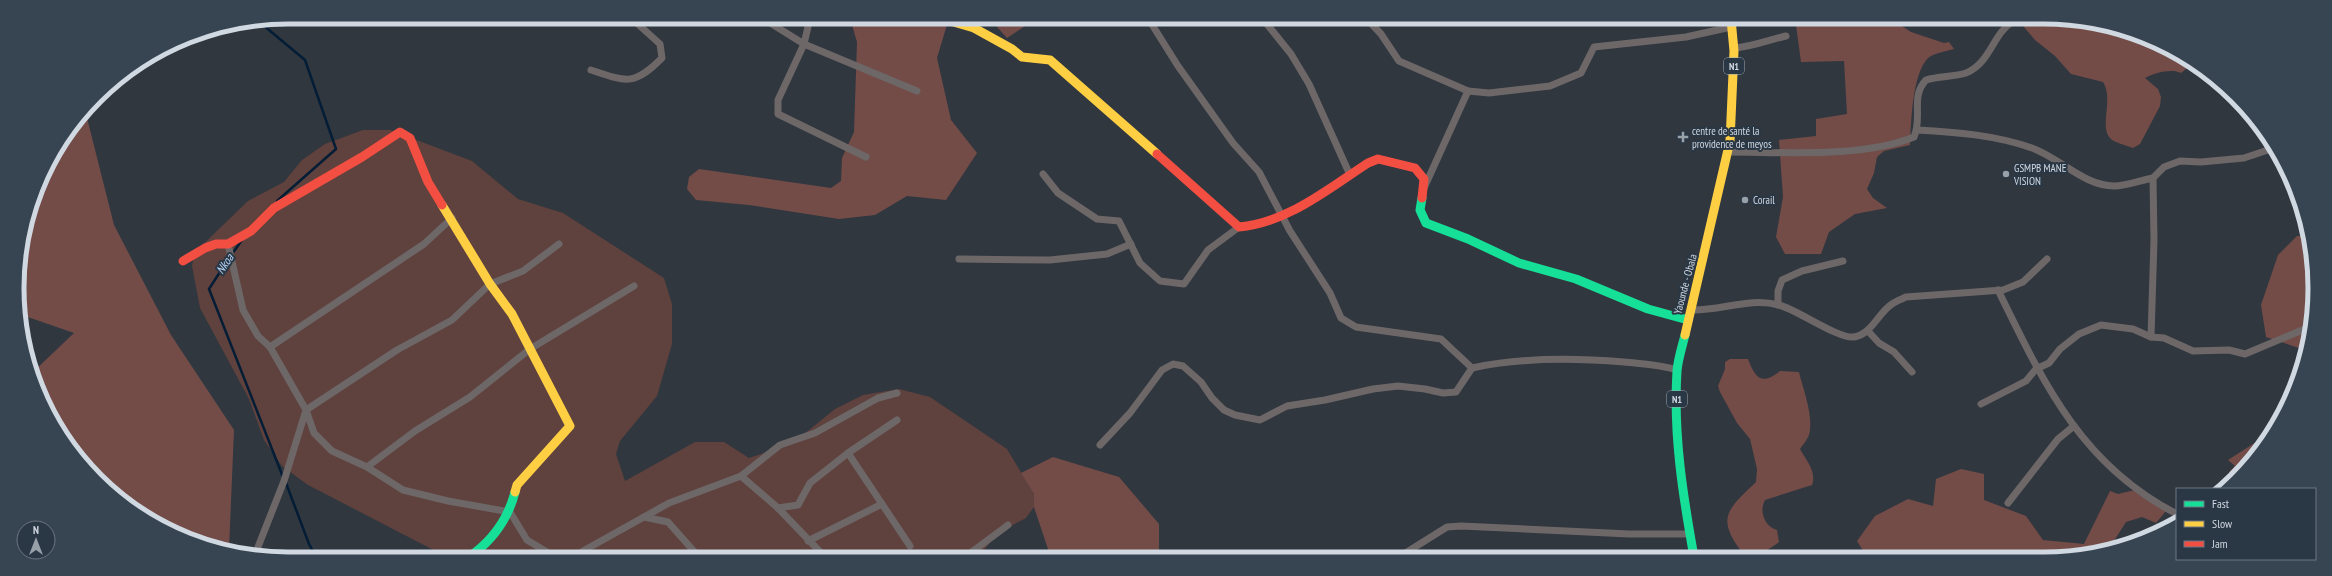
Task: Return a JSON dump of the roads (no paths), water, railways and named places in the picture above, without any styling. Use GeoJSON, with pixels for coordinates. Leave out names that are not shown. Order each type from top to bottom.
{"type":"FeatureCollection","features":[{"type":"Feature","properties":{"kind":"main road"},"geometry":{"type":"LineString","coordinates":[[960,24],[974,28],[1012,49],[1022,57],[1050,60],[1239,227],[1250,228],[1283,216],[1350,175],[1378,160],[1415,168],[1424,179],[1420,210],[1426,223],[1468,239],[1519,263],[1576,279],[1648,309],[1688,320]]}},
{"type":"Feature","properties":{"kind":"main road","name":"Yaounde - Obala"},"geometry":{"type":"LineString","coordinates":[[1693,552],[1681,488],[1677,415],[1677,370],[1728,152],[1731,127],[1734,48],[1733,24]]}},
{"type":"Feature","properties":{"kind":"main road"},"geometry":{"type":"LineString","coordinates":[[183,261],[205,248],[216,244],[228,244],[251,231],[274,208],[362,157],[400,132],[410,138],[428,182],[452,218],[490,284],[512,314],[549,382],[570,426],[517,486],[510,512],[485,546],[476,552]]}},
{"type":"Feature","properties":{"kind":"street"},"geometry":{"type":"LineString","coordinates":[[591,70],[633,80],[645,75],[662,58],[660,44],[638,24]]}},
{"type":"Feature","properties":{"kind":"street"},"geometry":{"type":"LineString","coordinates":[[772,24],[804,44],[917,91]]}},
{"type":"Feature","properties":{"kind":"street"},"geometry":{"type":"LineString","coordinates":[[809,24],[804,44],[778,100],[778,114],[866,157]]}},
{"type":"Feature","properties":{"kind":"street"},"geometry":{"type":"LineString","coordinates":[[1152,24],[1178,66],[1233,143],[1260,172],[1283,216],[1330,293],[1341,318],[1356,327],[1441,339],[1472,368]]}},
{"type":"Feature","properties":{"kind":"street"},"geometry":{"type":"LineString","coordinates":[[1267,24],[1291,54],[1308,84],[1350,175]]}},
{"type":"Feature","properties":{"kind":"street"},"geometry":{"type":"LineString","coordinates":[[1372,24],[1381,34],[1399,61],[1468,91],[1489,93],[1550,86],[1581,73],[1594,47],[1686,37],[1724,24]]}},
{"type":"Feature","properties":{"kind":"street"},"geometry":{"type":"LineString","coordinates":[[1728,152],[1821,152],[1852,149],[1906,140],[1914,136],[1917,130],[1917,93],[1926,80],[1966,73],[1988,54],[2003,30],[2010,24]]}},
{"type":"Feature","properties":{"kind":"street"},"geometry":{"type":"LineString","coordinates":[[1734,48],[1751,46],[1766,40],[1786,36]]}},
{"type":"Feature","properties":{"kind":"street"},"geometry":{"type":"LineString","coordinates":[[1424,188],[1468,91]]}},
{"type":"Feature","properties":{"kind":"street"},"geometry":{"type":"LineString","coordinates":[[1917,130],[1965,132],[2032,148],[2062,162],[2090,182],[2115,186],[2153,178],[2164,167],[2180,161],[2201,162],[2244,158],[2269,150]]}},
{"type":"Feature","properties":{"kind":"street"},"geometry":{"type":"LineString","coordinates":[[1043,174],[1058,194],[1097,219],[1119,221],[1140,262],[1160,281],[1184,284],[1208,250],[1239,227]]}},
{"type":"Feature","properties":{"kind":"street"},"geometry":{"type":"LineString","coordinates":[[2151,337],[2154,240],[2153,178]]}},
{"type":"Feature","properties":{"kind":"street"},"geometry":{"type":"LineString","coordinates":[[270,346],[424,244],[452,218]]}},
{"type":"Feature","properties":{"kind":"street"},"geometry":{"type":"LineString","coordinates":[[228,244],[243,310],[258,336],[270,346],[306,410],[314,433],[332,451],[367,467],[403,490],[448,501],[510,512],[526,540],[546,552]]}},
{"type":"Feature","properties":{"kind":"street"},"geometry":{"type":"LineString","coordinates":[[258,547],[284,481],[306,410],[397,350],[452,320],[490,284],[523,271],[559,244]]}},
{"type":"Feature","properties":{"kind":"street"},"geometry":{"type":"LineString","coordinates":[[959,259],[1050,260],[1107,254],[1131,244]]}},
{"type":"Feature","properties":{"kind":"street"},"geometry":{"type":"LineString","coordinates":[[1691,310],[1705,310],[1749,302],[1778,305],[1802,315],[1833,331],[1851,337],[1868,331],[1892,304],[1906,297],[1998,290],[2023,282],[2047,259]]}},
{"type":"Feature","properties":{"kind":"street"},"geometry":{"type":"LineString","coordinates":[[1778,305],[1778,291],[1782,280],[1802,271],[1843,261]]}},
{"type":"Feature","properties":{"kind":"street"},"geometry":{"type":"LineString","coordinates":[[367,467],[415,431],[470,397],[530,349],[634,286]]}},
{"type":"Feature","properties":{"kind":"street"},"geometry":{"type":"LineString","coordinates":[[1998,290],[2036,369],[2083,441],[2116,474],[2176,513]]}},
{"type":"Feature","properties":{"kind":"street"},"geometry":{"type":"LineString","coordinates":[[1981,404],[2026,380],[2036,369],[2049,363],[2060,349],[2079,334],[2101,325],[2133,329],[2151,337],[2164,338],[2193,351],[2229,350],[2245,354],[2305,329]]}},
{"type":"Feature","properties":{"kind":"street"},"geometry":{"type":"LineString","coordinates":[[1868,331],[1879,343],[1894,352],[1912,372]]}},
{"type":"Feature","properties":{"kind":"street"},"geometry":{"type":"LineString","coordinates":[[1100,445],[1130,413],[1162,370],[1173,364],[1183,366],[1201,382],[1212,398],[1224,410],[1234,416],[1260,420],[1286,406],[1325,400],[1374,389],[1398,386],[1425,388],[1443,393],[1456,392],[1472,368],[1526,361],[1587,360],[1659,364],[1677,370]]}},
{"type":"Feature","properties":{"kind":"street"},"geometry":{"type":"LineString","coordinates":[[583,552],[668,503],[741,476],[780,445],[815,433],[878,398],[897,393]]}},
{"type":"Feature","properties":{"kind":"street"},"geometry":{"type":"LineString","coordinates":[[778,508],[798,505],[810,483],[848,453],[897,420]]}},
{"type":"Feature","properties":{"kind":"street"},"geometry":{"type":"LineString","coordinates":[[2008,503],[2058,439],[2074,426]]}},
{"type":"Feature","properties":{"kind":"street"},"geometry":{"type":"LineString","coordinates":[[848,453],[910,546]]}},
{"type":"Feature","properties":{"kind":"street"},"geometry":{"type":"LineString","coordinates":[[741,476],[778,508],[820,552]]}},
{"type":"Feature","properties":{"kind":"street"},"geometry":{"type":"LineString","coordinates":[[808,541],[882,504]]}},
{"type":"Feature","properties":{"kind":"street"},"geometry":{"type":"LineString","coordinates":[[644,517],[668,522],[695,552]]}},
{"type":"Feature","properties":{"kind":"street"},"geometry":{"type":"LineString","coordinates":[[972,552],[1008,525]]}},
{"type":"Feature","properties":{"kind":"street"},"geometry":{"type":"LineString","coordinates":[[1407,552],[1447,527],[1461,526],[1628,534],[1689,534]]}},
{"type":"Feature","properties":{"kind":"waterway","name":"Nkoa"},"geometry":{"type":"LineString","coordinates":[[264,25],[305,60],[336,149],[277,201]]}},
{"type":"Feature","properties":{"kind":"waterway","name":"Nkoa"},"geometry":{"type":"LineString","coordinates":[[232,254],[242,240]]}},
{"type":"Feature","properties":{"kind":"waterway","name":"Nkoa"},"geometry":{"type":"LineString","coordinates":[[229,258],[209,289],[283,477]]}},
{"type":"Feature","properties":{"kind":"waterway","name":"Nkoa"},"geometry":{"type":"LineString","coordinates":[[286,483],[313,552]]}},
{"type":"Feature","properties":{"kind":"place","name":"centre de santé la providence de meyos"},"geometry":{"type":"Point","coordinates":[1683,137]}},
{"type":"Feature","properties":{"kind":"place","name":"GSMPB MANE VISION"},"geometry":{"type":"Point","coordinates":[2006,174]}},
{"type":"Feature","properties":{"kind":"place","name":"Corail"},"geometry":{"type":"Point","coordinates":[1745,200]}}]}
